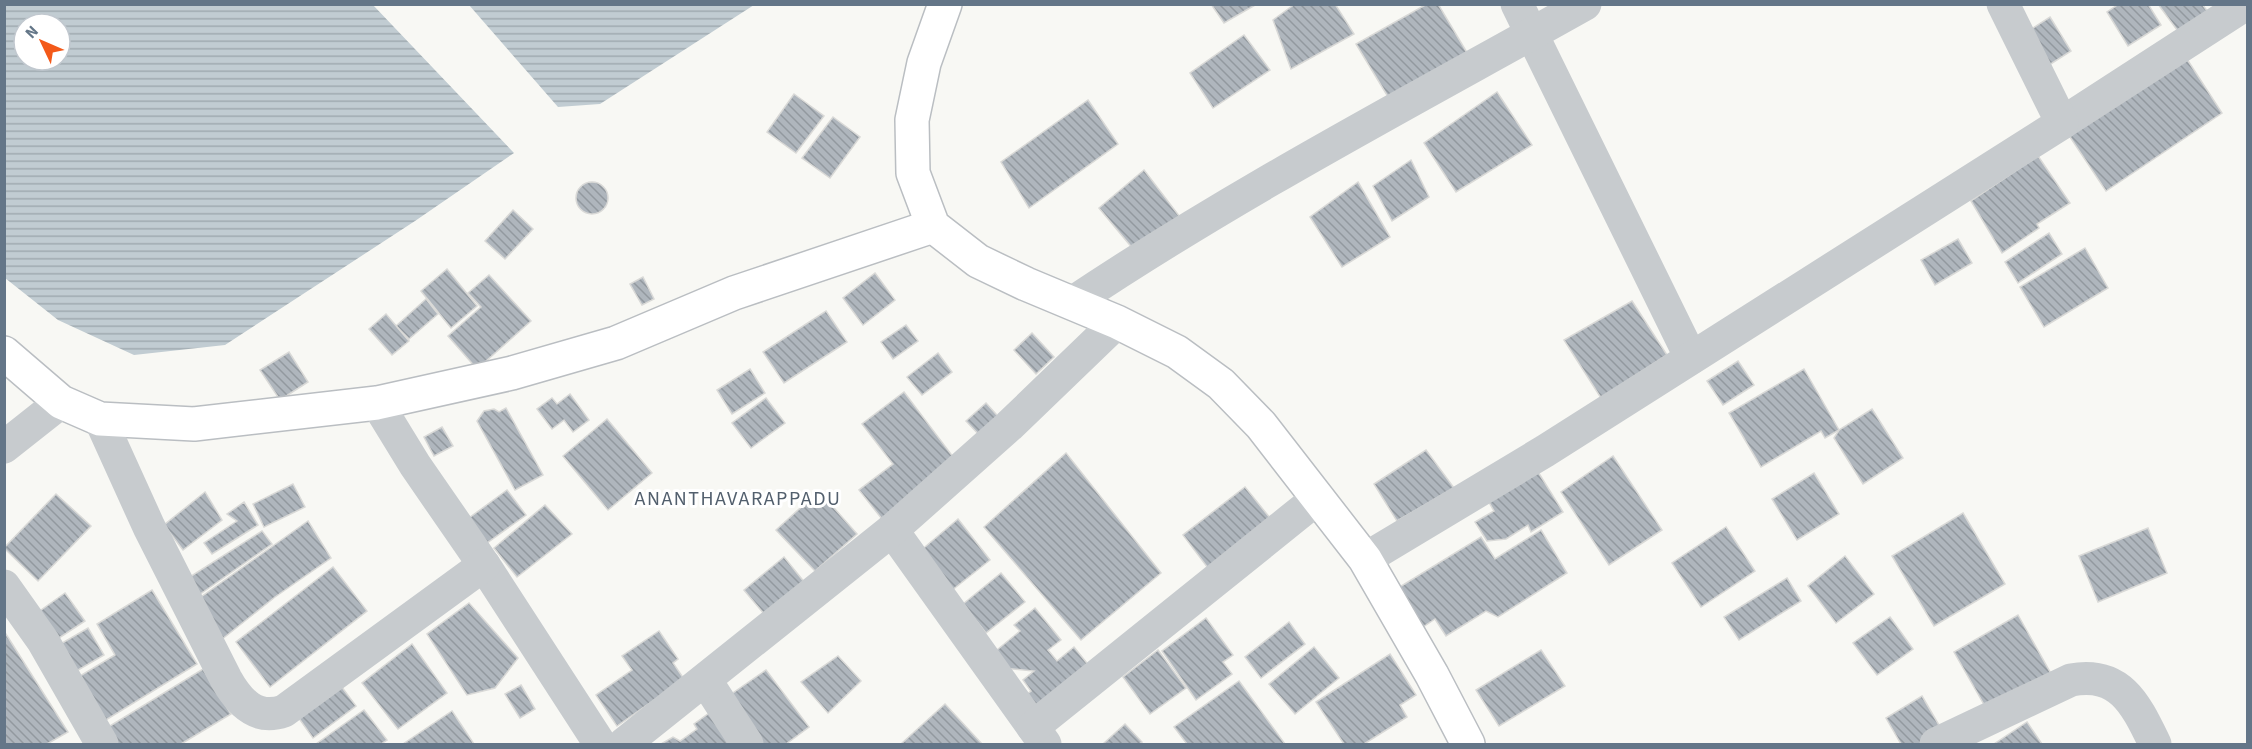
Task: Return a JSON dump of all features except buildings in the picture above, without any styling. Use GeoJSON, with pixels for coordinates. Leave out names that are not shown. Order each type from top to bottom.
{"type":"FeatureCollection","features":[{"type":"Feature","properties":{"kind":"main road"},"geometry":{"type":"LineString","coordinates":[[945,4],[924,63],[912,120],[913,173],[933,226],[978,261],[1117,322],[1177,352],[1221,384],[1261,425],[1365,559],[1432,675],[1468,744]]}},
{"type":"Feature","properties":{"kind":"main road"},"geometry":{"type":"LineString","coordinates":[[4,353],[61,402],[100,419],[194,424],[377,404],[512,373],[616,343],[734,293],[933,226]]}},
{"type":"Feature","properties":{"kind":"street"},"geometry":{"type":"LineString","coordinates":[[1517,4],[1691,358]]}},
{"type":"Feature","properties":{"kind":"street"},"geometry":{"type":"LineString","coordinates":[[1072,303],[1133,262],[1290,170],[1585,4]]}},
{"type":"Feature","properties":{"kind":"street"},"geometry":{"type":"LineString","coordinates":[[2003,4],[2062,123]]}},
{"type":"Feature","properties":{"kind":"street"},"geometry":{"type":"LineString","coordinates":[[1365,559],[1545,452],[2246,4]]}},
{"type":"Feature","properties":{"kind":"street"},"geometry":{"type":"LineString","coordinates":[[624,744],[706,681],[892,530],[1009,426],[1117,322]]}},
{"type":"Feature","properties":{"kind":"street"},"geometry":{"type":"LineString","coordinates":[[4,447],[61,402]]}},
{"type":"Feature","properties":{"kind":"street"},"geometry":{"type":"LineString","coordinates":[[377,404],[600,744]]}},
{"type":"Feature","properties":{"kind":"street"},"geometry":{"type":"LineString","coordinates":[[100,419],[149,527],[226,679],[235,695],[248,708],[255,711],[274,714],[284,711],[484,565]]}},
{"type":"Feature","properties":{"kind":"street"},"geometry":{"type":"LineString","coordinates":[[892,530],[1039,736],[1318,498]]}},
{"type":"Feature","properties":{"kind":"street"},"geometry":{"type":"LineString","coordinates":[[4,586],[43,641],[102,744]]}},
{"type":"Feature","properties":{"kind":"street"},"geometry":{"type":"LineString","coordinates":[[1936,744],[2071,680],[2090,676],[2108,681],[2124,693],[2155,744]]}},
{"type":"Feature","properties":{"kind":"street"},"geometry":{"type":"LineString","coordinates":[[706,681],[747,744]]}},
{"type":"Feature","properties":{"kind":"shaded area"},"geometry":{"type":"Polygon","coordinates":[[[4,5],[373,5],[514,153],[415,221],[225,345],[134,355],[58,320],[5,278],[4,5]]]}},
{"type":"Feature","properties":{"kind":"shaded area"},"geometry":{"type":"Polygon","coordinates":[[[469,5],[754,5],[600,104],[558,107],[469,5]]]}},
{"type":"Feature","properties":{"kind":"district","name":"ANANTHAVARAPPADU"},"geometry":{"type":"Point","coordinates":[738,498]}}]}
